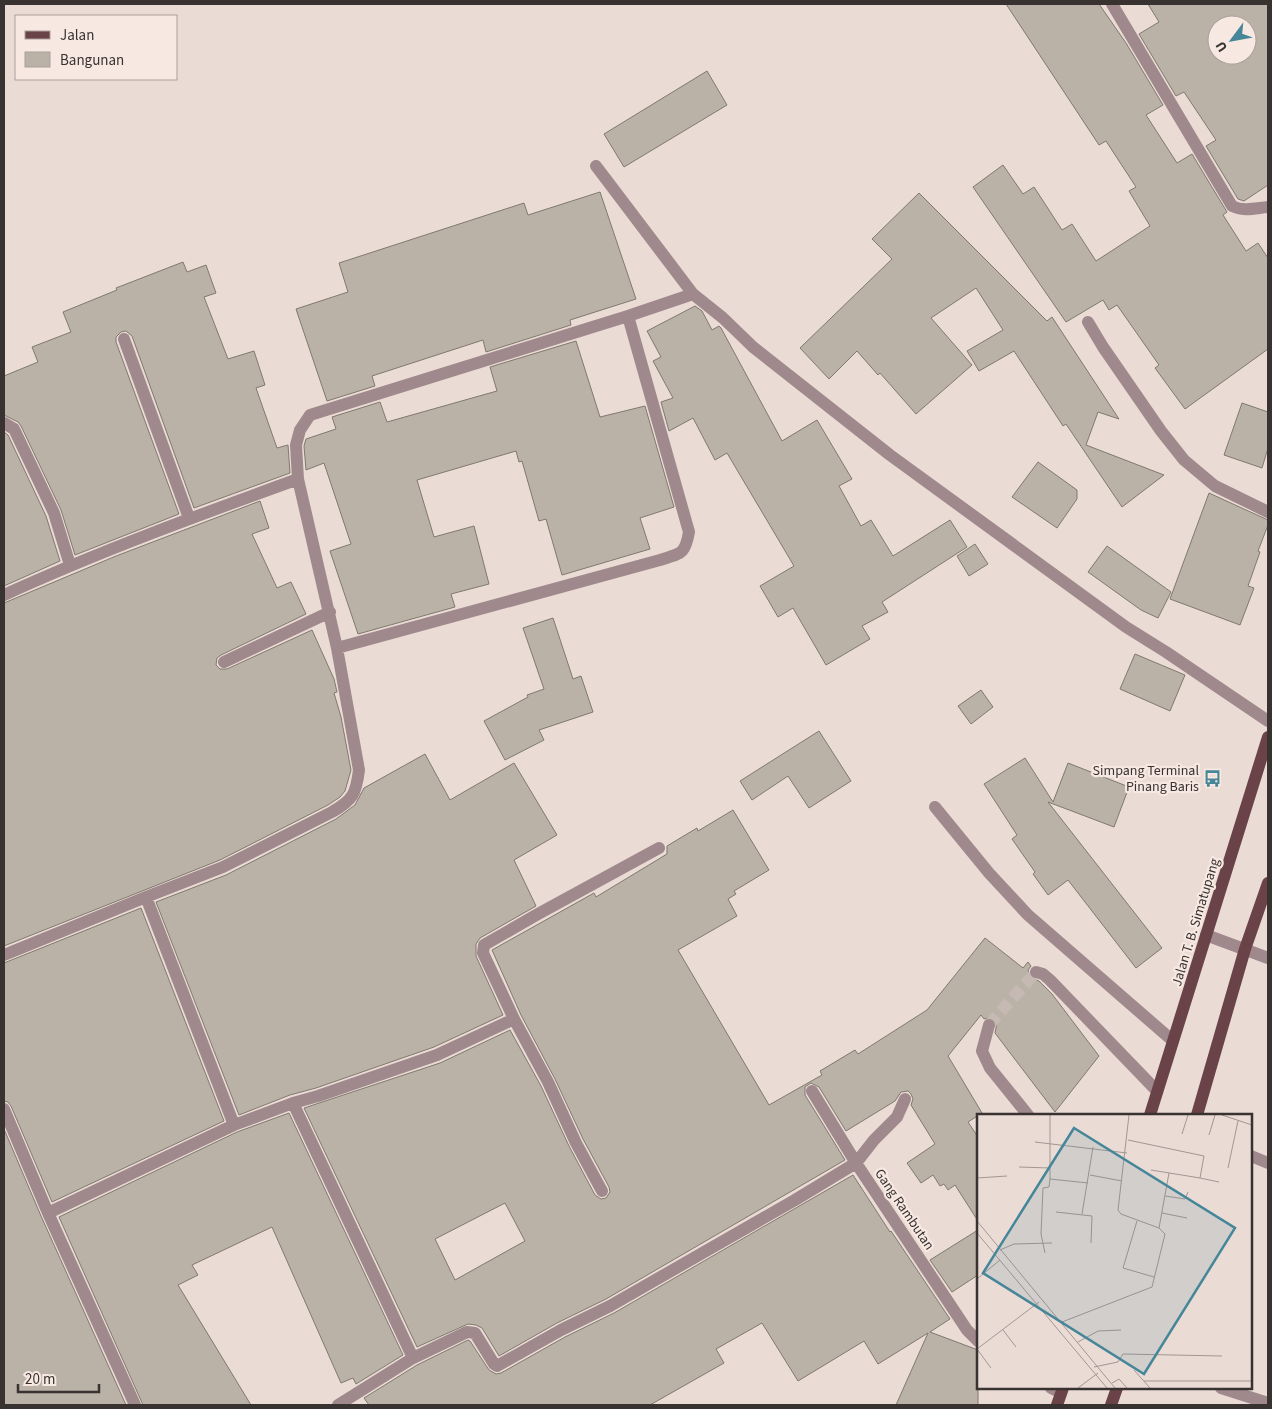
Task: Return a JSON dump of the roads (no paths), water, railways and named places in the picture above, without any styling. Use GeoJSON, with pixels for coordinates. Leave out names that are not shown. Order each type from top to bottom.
{"type":"FeatureCollection","features":[{"type":"Feature","properties":{"kind":"main road","name":"Jalan T. B. Simatupang"},"geometry":{"type":"LineString","coordinates":[[1150,1114],[1268,737]]}},
{"type":"Feature","properties":{"kind":"main road"},"geometry":{"type":"LineString","coordinates":[[1197,1114],[1245,949],[1268,884]]}},
{"type":"Feature","properties":{"kind":"main road"},"geometry":{"type":"LineString","coordinates":[[1111,1405],[1117,1389]]}},
{"type":"Feature","properties":{"kind":"street"},"geometry":{"type":"LineString","coordinates":[[1112,4],[1232,206],[1245,210],[1268,207]]}},
{"type":"Feature","properties":{"kind":"street"},"geometry":{"type":"LineString","coordinates":[[596,166],[694,294],[723,318],[753,347],[897,461],[1126,627],[1268,721]]}},
{"type":"Feature","properties":{"kind":"street"},"geometry":{"type":"LineString","coordinates":[[4,955],[223,867],[332,812],[352,797],[356,788],[359,770],[330,612],[298,479],[296,445],[300,430],[310,415],[694,294]]}},
{"type":"Feature","properties":{"kind":"street"},"geometry":{"type":"LineString","coordinates":[[337,648],[681,553],[686,547],[689,532],[628,316]]}},
{"type":"Feature","properties":{"kind":"street"},"geometry":{"type":"LineString","coordinates":[[1088,322],[1161,431],[1184,460],[1216,486],[1268,512]]}},
{"type":"Feature","properties":{"kind":"street"},"geometry":{"type":"LineString","coordinates":[[124,339],[189,518]]}},
{"type":"Feature","properties":{"kind":"street"},"geometry":{"type":"LineString","coordinates":[[4,423],[14,429],[54,513],[70,565]]}},
{"type":"Feature","properties":{"kind":"street"},"geometry":{"type":"LineString","coordinates":[[4,595],[70,565],[189,518],[298,479]]}},
{"type":"Feature","properties":{"kind":"street"},"geometry":{"type":"LineString","coordinates":[[224,662],[330,612]]}},
{"type":"Feature","properties":{"kind":"street"},"geometry":{"type":"LineString","coordinates":[[935,807],[989,873],[1028,915],[1173,1041]]}},
{"type":"Feature","properties":{"kind":"street"},"geometry":{"type":"LineString","coordinates":[[602,1191],[576,1143],[548,1082],[514,1019],[483,953],[484,945],[660,848]]}},
{"type":"Feature","properties":{"kind":"street"},"geometry":{"type":"LineString","coordinates":[[146,897],[234,1125]]}},
{"type":"Feature","properties":{"kind":"street"},"geometry":{"type":"LineString","coordinates":[[1206,935],[1268,958]]}},
{"type":"Feature","properties":{"kind":"street"},"geometry":{"type":"LineString","coordinates":[[1036,972],[1043,974],[1050,980],[1158,1091]]}},
{"type":"Feature","properties":{"kind":"street"},"geometry":{"type":"LineString","coordinates":[[48,1213],[234,1125],[293,1103],[437,1055],[514,1019]]}},
{"type":"Feature","properties":{"kind":"street"},"geometry":{"type":"LineString","coordinates":[[989,1025],[982,1051],[990,1068],[1027,1114]]}},
{"type":"Feature","properties":{"kind":"street","name":"Gang Rambutan"},"geometry":{"type":"LineString","coordinates":[[812,1091],[856,1163],[967,1330],[977,1339]]}},
{"type":"Feature","properties":{"kind":"street"},"geometry":{"type":"LineString","coordinates":[[344,1404],[412,1358],[471,1332],[475,1333],[494,1364],[498,1366],[561,1330],[610,1306],[856,1163],[874,1140],[897,1117],[905,1100]]}},
{"type":"Feature","properties":{"kind":"street"},"geometry":{"type":"LineString","coordinates":[[293,1103],[412,1358]]}},
{"type":"Feature","properties":{"kind":"street"},"geometry":{"type":"LineString","coordinates":[[4,1110],[48,1213],[135,1405]]}},
{"type":"Feature","properties":{"kind":"street"},"geometry":{"type":"LineString","coordinates":[[1252,1156],[1268,1163]]}},
{"type":"Feature","properties":{"kind":"street"},"geometry":{"type":"LineString","coordinates":[[1224,1389],[1268,1403]]}},
{"type":"Feature","properties":{"kind":"tunnel"},"geometry":{"type":"LineString","coordinates":[[989,1025],[1036,972]]}},
{"type":"Feature","properties":{"kind":"place","name":"Simpang Terminal Pinang Baris"},"geometry":{"type":"Point","coordinates":[1213,778]}}]}
